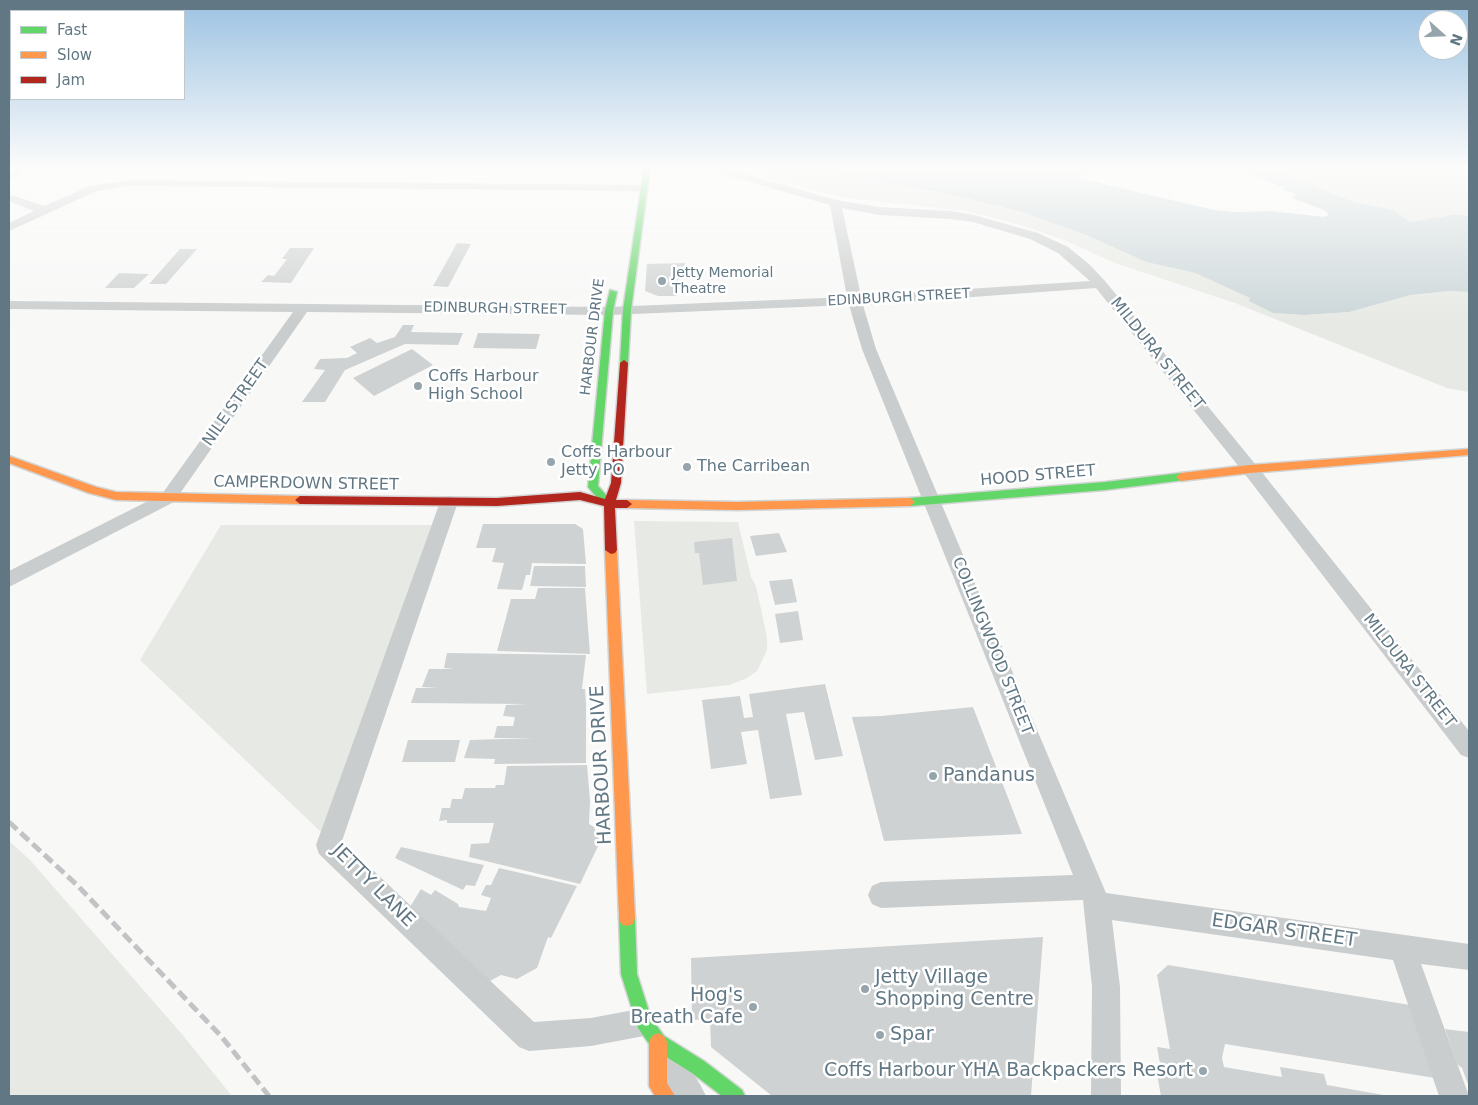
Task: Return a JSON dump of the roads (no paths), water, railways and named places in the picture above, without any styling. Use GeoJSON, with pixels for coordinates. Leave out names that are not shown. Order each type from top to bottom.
{"type":"FeatureCollection","features":[{"type":"Feature","properties":{"kind":"street"},"geometry":{"type":"LineString","coordinates":[[9,227],[24,220]]}},
{"type":"Feature","properties":{"kind":"street","name":"HARBOUR DRIVE"},"geometry":{"type":"LineString","coordinates":[[639,220],[627,310],[616,484],[609,504],[629,974],[651,1032],[661,1093]]}},
{"type":"Feature","properties":{"kind":"street","name":"COLLINGWOOD STREET"},"geometry":{"type":"LineString","coordinates":[[838,220],[855,302],[869,348],[1094,896],[1106,987],[1106,1096]]}},
{"type":"Feature","properties":{"kind":"street","name":"MILDURA STREET"},"geometry":{"type":"LineString","coordinates":[[976,220],[1034,236],[1063,250],[1084,267],[1100,284],[1250,468],[1469,748]]}},
{"type":"Feature","properties":{"kind":"street","name":"HARBOUR DRIVE"},"geometry":{"type":"LineString","coordinates":[[609,504],[593,487],[609,311],[614,284]]}},
{"type":"Feature","properties":{"kind":"street","name":"EDINBURGH STREET"},"geometry":{"type":"LineString","coordinates":[[9,305],[609,311],[855,302],[1100,284]]}},
{"type":"Feature","properties":{"kind":"street","name":"NILE STREET"},"geometry":{"type":"LineString","coordinates":[[168,498],[304,307]]}},
{"type":"Feature","properties":{"kind":"street","name":"HOOD STREET"},"geometry":{"type":"LineString","coordinates":[[609,504],[737,506],[933,502],[1105,486],[1250,468],[1469,452]]}},
{"type":"Feature","properties":{"kind":"street","name":"CAMPERDOWN STREET"},"geometry":{"type":"LineString","coordinates":[[9,459],[94,490],[116,496],[449,502],[497,502],[580,496],[609,504]]}},
{"type":"Feature","properties":{"kind":"street"},"geometry":{"type":"LineString","coordinates":[[9,580],[168,498]]}},
{"type":"Feature","properties":{"kind":"street","name":"JETTY LANE"},"geometry":{"type":"LineString","coordinates":[[449,502],[328,846],[528,1037],[591,1032],[651,1032]]}},
{"type":"Feature","properties":{"kind":"street","name":"EDGAR STREET"},"geometry":{"type":"LineString","coordinates":[[881,895],[1094,896],[1402,948],[1469,957]]}},
{"type":"Feature","properties":{"kind":"street"},"geometry":{"type":"LineString","coordinates":[[1402,948],[1454,1096]]}},
{"type":"Feature","properties":{"kind":"street"},"geometry":{"type":"LineString","coordinates":[[651,1032],[691,1096]]}},
{"type":"Feature","properties":{"kind":"street"},"geometry":{"type":"LineString","coordinates":[[651,1032],[736,1096]]}},
{"type":"Feature","properties":{"kind":"railway"},"geometry":{"type":"LineString","coordinates":[[9,822],[77,885],[221,1036],[269,1096]]}},
{"type":"Feature","properties":{"kind":"place","name":"Jetty Memorial Theatre"},"geometry":{"type":"Point","coordinates":[662,281]}},
{"type":"Feature","properties":{"kind":"place","name":"Coffs Harbour High School"},"geometry":{"type":"Point","coordinates":[418,386]}},
{"type":"Feature","properties":{"kind":"place","name":"Coffs Harbour Jetty PO"},"geometry":{"type":"Point","coordinates":[551,462]}},
{"type":"Feature","properties":{"kind":"place","name":"The Carribean"},"geometry":{"type":"Point","coordinates":[687,467]}},
{"type":"Feature","properties":{"kind":"place","name":"Pandanus"},"geometry":{"type":"Point","coordinates":[933,776]}},
{"type":"Feature","properties":{"kind":"place","name":"Jetty Village Shopping Centre"},"geometry":{"type":"Point","coordinates":[865,989]}},
{"type":"Feature","properties":{"kind":"place","name":"Hog's Breath Cafe"},"geometry":{"type":"Point","coordinates":[753,1007]}},
{"type":"Feature","properties":{"kind":"place","name":"Spar"},"geometry":{"type":"Point","coordinates":[880,1035]}},
{"type":"Feature","properties":{"kind":"place","name":"Coffs Harbour YHA Backpackers Resort"},"geometry":{"type":"Point","coordinates":[1203,1071]}}]}
